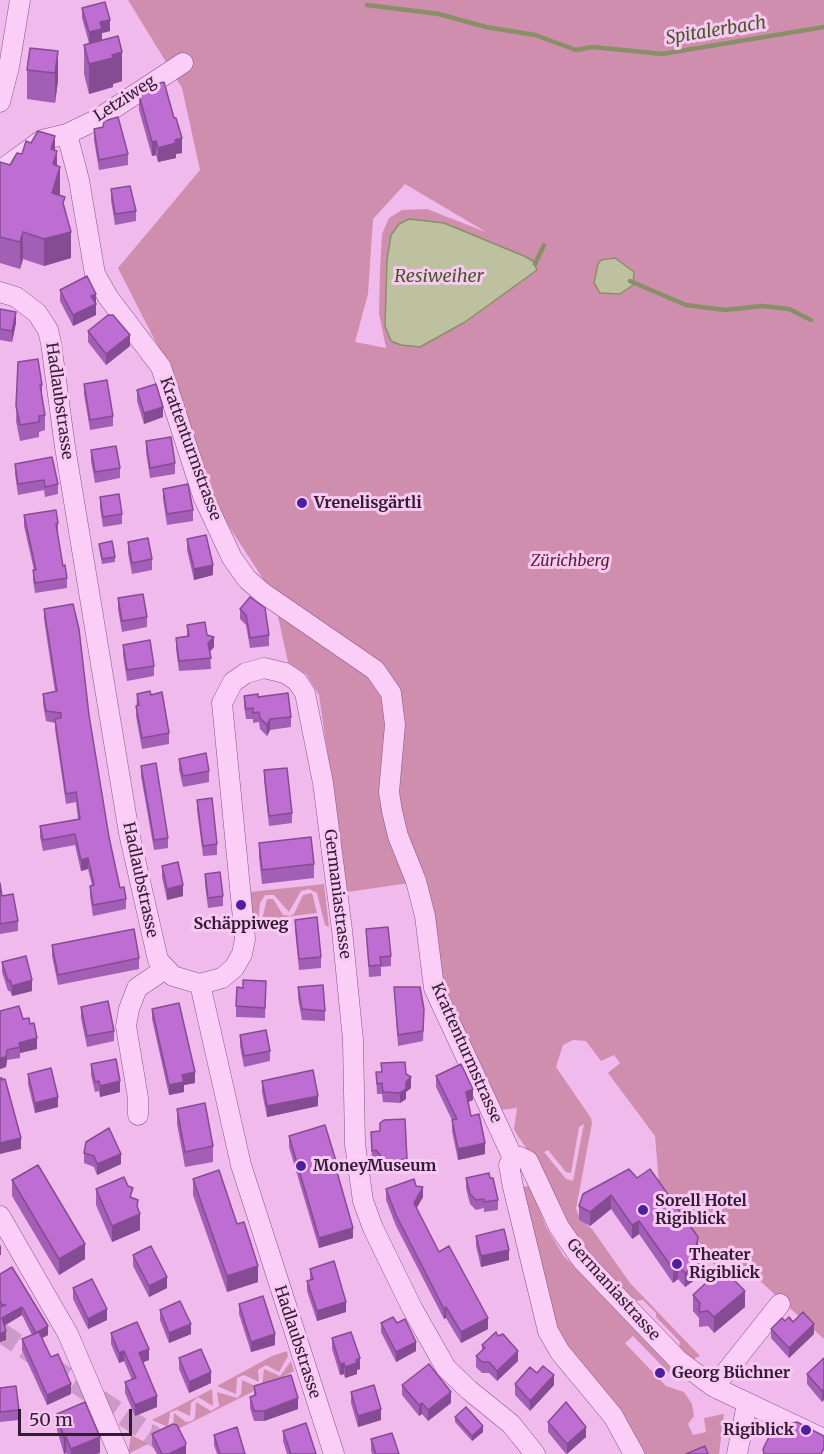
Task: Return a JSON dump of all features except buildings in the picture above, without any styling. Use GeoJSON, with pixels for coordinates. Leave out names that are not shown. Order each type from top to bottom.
{"type":"FeatureCollection","features":[{"type":"Feature","properties":{"kind":"street"},"geometry":{"type":"LineString","coordinates":[[0,102],[12,56],[20,0]]}},
{"type":"Feature","properties":{"kind":"street","name":"Letziweg"},"geometry":{"type":"LineString","coordinates":[[67,134],[96,120],[183,63]]}},
{"type":"Feature","properties":{"kind":"street"},"geometry":{"type":"LineString","coordinates":[[0,171],[42,140],[67,134]]}},
{"type":"Feature","properties":{"kind":"street","name":"Krattenturmstrasse"},"geometry":{"type":"LineString","coordinates":[[67,134],[79,180],[95,274],[108,297],[161,367],[203,496],[232,558],[247,579],[285,609],[375,670],[387,685],[395,713],[389,792],[398,836],[416,881],[425,916],[434,988],[513,1158]]}},
{"type":"Feature","properties":{"kind":"street","name":"Hadlaubstrasse"},"geometry":{"type":"LineString","coordinates":[[0,292],[16,297],[29,306],[48,330],[129,833],[154,948],[165,969]]}},
{"type":"Feature","properties":{"kind":"street","name":"Germaniastrasse"},"geometry":{"type":"LineString","coordinates":[[200,984],[216,981],[228,974],[239,962],[244,946],[222,704],[228,690],[241,676],[255,669],[272,669],[285,673],[297,681],[305,693],[321,772],[342,930],[352,1040],[355,1144],[363,1201],[373,1228],[412,1308],[446,1368],[511,1424],[536,1454]]}},
{"type":"Feature","properties":{"kind":"street"},"geometry":{"type":"LineString","coordinates":[[138,1115],[138,1098],[126,1026],[129,1009],[137,988],[165,969],[188,983],[200,984]]}},
{"type":"Feature","properties":{"kind":"street","name":"Hadlaubstrasse"},"geometry":{"type":"LineString","coordinates":[[200,984],[241,1165],[334,1454]]}},
{"type":"Feature","properties":{"kind":"street","name":"Germaniastrasse"},"geometry":{"type":"LineString","coordinates":[[513,1158],[520,1157],[528,1161],[559,1227],[582,1260],[678,1360],[714,1387],[824,1439]]}},
{"type":"Feature","properties":{"kind":"street"},"geometry":{"type":"LineString","coordinates":[[513,1158],[509,1165],[513,1187],[548,1331],[560,1352],[613,1416],[634,1454]]}},
{"type":"Feature","properties":{"kind":"street"},"geometry":{"type":"LineString","coordinates":[[0,1216],[68,1334],[119,1454]]}},
{"type":"Feature","properties":{"kind":"street"},"geometry":{"type":"LineString","coordinates":[[714,1387],[780,1304]]}},
{"type":"Feature","properties":{"kind":"street"},"geometry":{"type":"LineString","coordinates":[[737,1454],[738,1435],[747,1404]]}},
{"type":"Feature","properties":{"kind":"green space","name":"Zürichberg"},"geometry":{"type":"Polygon","coordinates":[[[128,0],[824,0],[824,1339],[727,1251],[715,1266],[659,1183],[655,1136],[608,1073],[620,1063],[614,1055],[601,1061],[586,1041],[573,1040],[563,1045],[556,1067],[591,1118],[592,1123],[576,1209],[581,1220],[592,1229],[630,1283],[700,1356],[692,1360],[679,1349],[680,1342],[656,1317],[656,1313],[643,1300],[634,1301],[586,1252],[558,1206],[547,1177],[514,1129],[517,1108],[500,1110],[440,980],[423,881],[347,892],[319,695],[306,674],[288,662],[273,594],[220,513],[195,451],[172,374],[118,268],[200,170],[182,88],[128,0]],[[405,184],[373,219],[368,294],[355,342],[386,348],[379,313],[382,234],[389,218],[402,210],[427,209],[486,232],[405,184]],[[584,1124],[579,1127],[571,1173],[566,1172],[548,1150],[544,1152],[566,1179],[573,1181],[584,1124]]]}},
{"type":"Feature","properties":{"kind":"green space"},"geometry":{"type":"Polygon","coordinates":[[[324,884],[329,927],[325,925],[317,893],[309,889],[301,891],[289,912],[274,895],[265,895],[260,903],[258,925],[254,931],[250,892],[324,884]]]}},
{"type":"Feature","properties":{"kind":"green space"},"geometry":{"type":"Polygon","coordinates":[[[312,893],[317,913],[262,920],[267,899],[273,899],[283,915],[290,916],[294,914],[303,895],[312,893]]]}},
{"type":"Feature","properties":{"kind":"green space"},"geometry":{"type":"Polygon","coordinates":[[[528,1186],[534,1193],[546,1227],[563,1255],[679,1376],[674,1377],[633,1336],[625,1343],[666,1386],[684,1392],[692,1404],[694,1416],[688,1424],[693,1435],[706,1432],[704,1418],[724,1414],[719,1454],[645,1454],[621,1412],[572,1354],[555,1329],[522,1187],[528,1186]]]}},
{"type":"Feature","properties":{"kind":"green space"},"geometry":{"type":"Polygon","coordinates":[[[287,1351],[288,1356],[279,1372],[266,1365],[258,1370],[259,1382],[244,1375],[237,1378],[236,1394],[217,1386],[272,1356],[287,1351]]]}},
{"type":"Feature","properties":{"kind":"green space"},"geometry":{"type":"Polygon","coordinates":[[[291,1361],[294,1371],[128,1454],[131,1435],[147,1443],[151,1439],[152,1424],[161,1430],[173,1428],[174,1413],[186,1422],[192,1421],[195,1418],[196,1402],[211,1411],[219,1406],[217,1392],[237,1398],[241,1394],[242,1380],[255,1386],[262,1385],[264,1369],[280,1376],[291,1361]]]}},
{"type":"Feature","properties":{"kind":"green space"},"geometry":{"type":"Polygon","coordinates":[[[212,1389],[213,1406],[198,1397],[191,1403],[190,1416],[177,1410],[170,1412],[168,1427],[152,1420],[212,1389]]]}},
{"type":"Feature","properties":{"kind":"water","name":"Resiweiher"},"geometry":{"type":"Polygon","coordinates":[[[409,219],[444,223],[524,256],[533,261],[537,270],[465,322],[420,347],[401,345],[391,341],[385,326],[387,260],[391,235],[399,224],[409,219]]]}},
{"type":"Feature","properties":{"kind":"water"},"geometry":{"type":"Polygon","coordinates":[[[615,258],[634,272],[633,285],[620,294],[600,293],[594,283],[598,264],[601,260],[615,258]]]}},
{"type":"Feature","properties":{"kind":"waterway","name":"Spitalerbach"},"geometry":{"type":"LineString","coordinates":[[367,5],[439,14],[486,27],[535,35],[576,50],[593,47],[662,54],[824,27]]}},
{"type":"Feature","properties":{"kind":"waterway"},"geometry":{"type":"LineString","coordinates":[[535,264],[544,245]]}},
{"type":"Feature","properties":{"kind":"waterway"},"geometry":{"type":"LineString","coordinates":[[630,281],[686,305],[725,310],[762,306],[789,309],[811,320]]}},
{"type":"Feature","properties":{"kind":"tunnel"},"geometry":{"type":"LineString","coordinates":[[0,1332],[180,1454]]}},
{"type":"Feature","properties":{"kind":"place","name":"Vrenelisgärtli"},"geometry":{"type":"Point","coordinates":[302,503]}},
{"type":"Feature","properties":{"kind":"place","name":"Schäppiweg"},"geometry":{"type":"Point","coordinates":[241,905]}},
{"type":"Feature","properties":{"kind":"place","name":"MoneyMuseum"},"geometry":{"type":"Point","coordinates":[301,1166]}},
{"type":"Feature","properties":{"kind":"place","name":"Sorell Hotel Rigiblick"},"geometry":{"type":"Point","coordinates":[643,1210]}},
{"type":"Feature","properties":{"kind":"place","name":"Theater Rigiblick"},"geometry":{"type":"Point","coordinates":[677,1264]}},
{"type":"Feature","properties":{"kind":"place","name":"Georg Büchner"},"geometry":{"type":"Point","coordinates":[660,1373]}},
{"type":"Feature","properties":{"kind":"place","name":"Rigiblick"},"geometry":{"type":"Point","coordinates":[806,1430]}}]}
